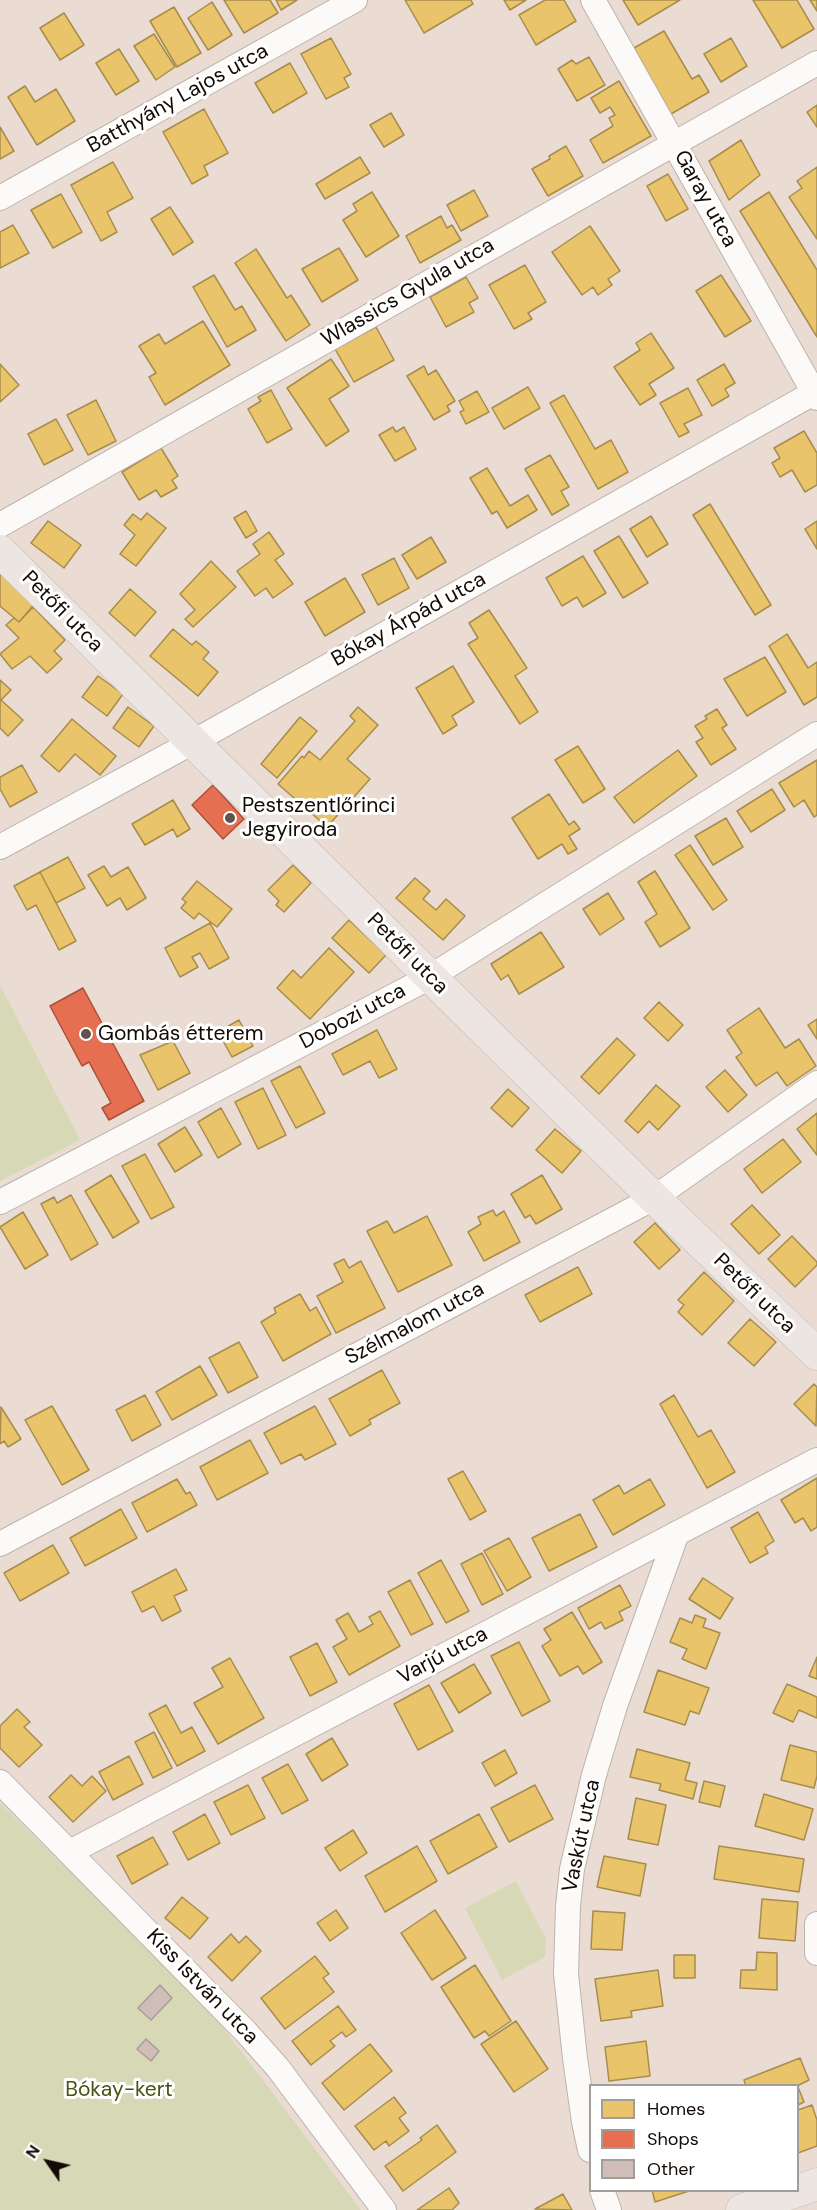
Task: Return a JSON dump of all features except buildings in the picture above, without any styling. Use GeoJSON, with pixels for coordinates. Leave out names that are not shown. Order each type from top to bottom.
{"type":"FeatureCollection","features":[{"type":"Feature","properties":{"kind":"main road","name":"Petőfi utca"},"geometry":{"type":"LineString","coordinates":[[0,551],[654,1198],[817,1354]]}},
{"type":"Feature","properties":{"kind":"main road"},"geometry":{"type":"LineString","coordinates":[[799,2190],[817,2184]]}},
{"type":"Feature","properties":{"kind":"main road"},"geometry":{"type":"LineString","coordinates":[[742,2210],[794,2192]]}},
{"type":"Feature","properties":{"kind":"street","name":"Batthyány Lajos utca"},"geometry":{"type":"LineString","coordinates":[[0,198],[355,0]]}},
{"type":"Feature","properties":{"kind":"street","name":"Garay utca"},"geometry":{"type":"LineString","coordinates":[[593,0],[816,394]]}},
{"type":"Feature","properties":{"kind":"street","name":"Wlassics Gyula utca"},"geometry":{"type":"LineString","coordinates":[[0,525],[817,63]]}},
{"type":"Feature","properties":{"kind":"street","name":"Bókay Árpád utca"},"geometry":{"type":"LineString","coordinates":[[0,847],[193,742],[816,394]]}},
{"type":"Feature","properties":{"kind":"street","name":"Dobozi utca"},"geometry":{"type":"LineString","coordinates":[[0,1202],[430,977],[817,734]]}},
{"type":"Feature","properties":{"kind":"street","name":"Szélmalom utca"},"geometry":{"type":"LineString","coordinates":[[0,1544],[654,1198],[817,1083]]}},
{"type":"Feature","properties":{"kind":"street","name":"Varjú utca"},"geometry":{"type":"LineString","coordinates":[[70,1852],[817,1460]]}},
{"type":"Feature","properties":{"kind":"street","name":"Vaskút utca"},"geometry":{"type":"LineString","coordinates":[[589,2140],[581,2101],[566,1974],[568,1906],[572,1869],[594,1775],[615,1706],[676,1533]]}},
{"type":"Feature","properties":{"kind":"street","name":"Kiss István utca"},"geometry":{"type":"LineString","coordinates":[[0,1782],[246,2032],[278,2068],[384,2210]]}},
{"type":"Feature","properties":{"kind":"street"},"geometry":{"type":"LineString","coordinates":[[817,1924],[817,1953]]}},
{"type":"Feature","properties":{"kind":"street"},"geometry":{"type":"LineString","coordinates":[[604,2192],[609,2210]]}},
{"type":"Feature","properties":{"kind":"green space"},"geometry":{"type":"Polygon","coordinates":[[[0,985],[80,1140],[0,1181],[0,985]]]}},
{"type":"Feature","properties":{"kind":"green space","name":"Bókay-kert"},"geometry":{"type":"Polygon","coordinates":[[[0,1803],[189,1989],[218,2021],[361,2210],[0,2210],[0,1803]]]}},
{"type":"Feature","properties":{"kind":"green space"},"geometry":{"type":"Polygon","coordinates":[[[516,1881],[546,1939],[545,1957],[502,1980],[465,1908],[516,1881]]]}},
{"type":"Feature","properties":{"kind":"place","name":"Pestszentlőrinci Jegyiroda"},"geometry":{"type":"Point","coordinates":[230,818]}},
{"type":"Feature","properties":{"kind":"place","name":"Gombás étterem"},"geometry":{"type":"Point","coordinates":[86,1034]}}]}
